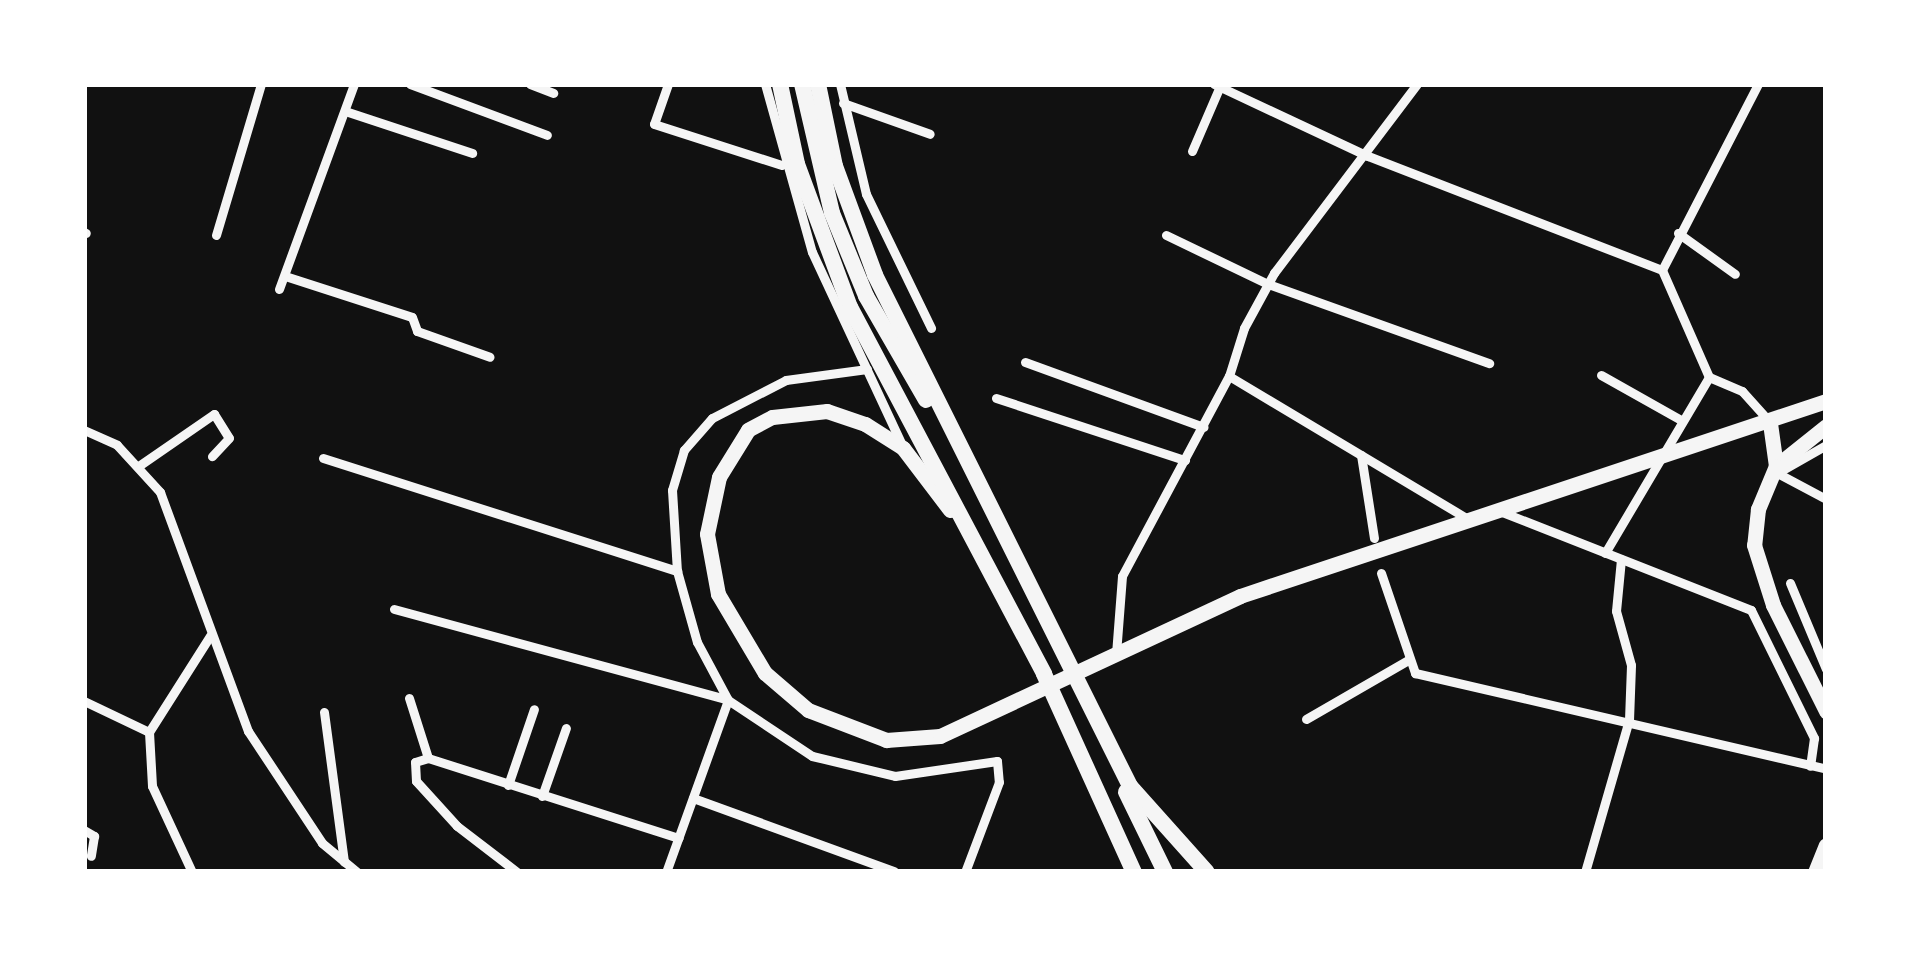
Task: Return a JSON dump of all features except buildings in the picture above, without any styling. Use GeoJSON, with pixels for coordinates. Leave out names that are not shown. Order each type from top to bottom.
{"type":"FeatureCollection","features":[{"type":"Feature","properties":{"kind":"highway"},"geometry":{"type":"LineString","coordinates":[[780,84],[797,164],[850,307],[1044,674],[1135,872]]}},
{"type":"Feature","properties":{"kind":"highway"},"geometry":{"type":"LineString","coordinates":[[792,84],[816,191],[852,285],[1135,872]]}},
{"type":"Feature","properties":{"kind":"highway"},"geometry":{"type":"LineString","coordinates":[[802,84],[832,213],[866,296],[1165,872]]}},
{"type":"Feature","properties":{"kind":"highway"},"geometry":{"type":"LineString","coordinates":[[818,84],[835,166],[875,274],[1130,786],[1207,872]]}},
{"type":"Feature","properties":{"kind":"main road"},"geometry":{"type":"LineString","coordinates":[[985,560],[903,448],[827,411],[796,410],[748,430],[718,477],[709,560],[718,594],[765,673],[848,731],[914,740],[1017,705],[1240,596],[1826,401]]}},
{"type":"Feature","properties":{"kind":"main road"},"geometry":{"type":"LineString","coordinates":[[1771,423],[1775,472],[1754,545],[1826,711]]}},
{"type":"Feature","properties":{"kind":"main road"},"geometry":{"type":"LineString","coordinates":[[1775,472],[1826,426]]}},
{"type":"Feature","properties":{"kind":"main road"},"geometry":{"type":"LineString","coordinates":[[1815,872],[1826,845]]}},
{"type":"Feature","properties":{"kind":"street"},"geometry":{"type":"LineString","coordinates":[[216,235],[260,84]]}},
{"type":"Feature","properties":{"kind":"street"},"geometry":{"type":"LineString","coordinates":[[279,289],[354,84]]}},
{"type":"Feature","properties":{"kind":"street"},"geometry":{"type":"LineString","coordinates":[[410,84],[547,135]]}},
{"type":"Feature","properties":{"kind":"street"},"geometry":{"type":"LineString","coordinates":[[530,84],[553,93]]}},
{"type":"Feature","properties":{"kind":"street"},"geometry":{"type":"LineString","coordinates":[[668,84],[654,124],[782,165]]}},
{"type":"Feature","properties":{"kind":"street"},"geometry":{"type":"LineString","coordinates":[[765,84],[782,165],[812,252],[903,448]]}},
{"type":"Feature","properties":{"kind":"street"},"geometry":{"type":"LineString","coordinates":[[840,84],[866,194],[931,328]]}},
{"type":"Feature","properties":{"kind":"street"},"geometry":{"type":"LineString","coordinates":[[1112,659],[1122,577],[1204,427],[1268,284],[1417,84]]}},
{"type":"Feature","properties":{"kind":"street"},"geometry":{"type":"LineString","coordinates":[[1662,270],[1758,84]]}},
{"type":"Feature","properties":{"kind":"street"},"geometry":{"type":"LineString","coordinates":[[1192,151],[1224,87],[1368,155],[1662,270],[1708,377],[1742,392],[1771,423]]}},
{"type":"Feature","properties":{"kind":"street"},"geometry":{"type":"LineString","coordinates":[[843,103],[930,134]]}},
{"type":"Feature","properties":{"kind":"street"},"geometry":{"type":"LineString","coordinates":[[345,111],[472,153]]}},
{"type":"Feature","properties":{"kind":"street"},"geometry":{"type":"LineString","coordinates":[[1678,232],[1735,274]]}},
{"type":"Feature","properties":{"kind":"street"},"geometry":{"type":"LineString","coordinates":[[1166,235],[1268,284],[1489,363]]}},
{"type":"Feature","properties":{"kind":"street"},"geometry":{"type":"LineString","coordinates":[[285,276],[412,317],[417,331],[490,357]]}},
{"type":"Feature","properties":{"kind":"street"},"geometry":{"type":"LineString","coordinates":[[1024,362],[1204,427]]}},
{"type":"Feature","properties":{"kind":"street"},"geometry":{"type":"LineString","coordinates":[[666,872],[728,700],[697,642],[676,571],[672,490],[684,450],[712,418],[786,380],[867,369]]}},
{"type":"Feature","properties":{"kind":"street"},"geometry":{"type":"LineString","coordinates":[[1601,375],[1679,419]]}},
{"type":"Feature","properties":{"kind":"street"},"geometry":{"type":"LineString","coordinates":[[1229,376],[1467,519]]}},
{"type":"Feature","properties":{"kind":"street"},"geometry":{"type":"LineString","coordinates":[[1604,553],[1653,460],[1708,377]]}},
{"type":"Feature","properties":{"kind":"street"},"geometry":{"type":"LineString","coordinates":[[996,398],[1185,460]]}},
{"type":"Feature","properties":{"kind":"street"},"geometry":{"type":"LineString","coordinates":[[140,465],[214,414],[229,438],[212,456]]}},
{"type":"Feature","properties":{"kind":"street"},"geometry":{"type":"LineString","coordinates":[[84,430],[140,465],[160,492],[248,731],[322,843],[357,872]]}},
{"type":"Feature","properties":{"kind":"street"},"geometry":{"type":"LineString","coordinates":[[1775,472],[1826,445]]}},
{"type":"Feature","properties":{"kind":"street"},"geometry":{"type":"LineString","coordinates":[[1361,455],[1374,538]]}},
{"type":"Feature","properties":{"kind":"street"},"geometry":{"type":"LineString","coordinates":[[323,458],[676,571]]}},
{"type":"Feature","properties":{"kind":"street"},"geometry":{"type":"LineString","coordinates":[[1775,472],[1826,499]]}},
{"type":"Feature","properties":{"kind":"street"},"geometry":{"type":"LineString","coordinates":[[1496,510],[1751,610],[1814,738],[1810,766]]}},
{"type":"Feature","properties":{"kind":"street"},"geometry":{"type":"LineString","coordinates":[[1586,872],[1629,720],[1631,665],[1616,611],[1621,559]]}},
{"type":"Feature","properties":{"kind":"street"},"geometry":{"type":"LineString","coordinates":[[1381,573],[1415,673],[1826,769]]}},
{"type":"Feature","properties":{"kind":"street"},"geometry":{"type":"LineString","coordinates":[[1790,583],[1825,663],[1806,669]]}},
{"type":"Feature","properties":{"kind":"street"},"geometry":{"type":"LineString","coordinates":[[394,608],[728,700],[812,756],[852,771],[895,776],[998,761],[999,782],[965,872]]}},
{"type":"Feature","properties":{"kind":"street"},"geometry":{"type":"LineString","coordinates":[[192,872],[152,786],[149,732],[210,636]]}},
{"type":"Feature","properties":{"kind":"street"},"geometry":{"type":"LineString","coordinates":[[1306,719],[1408,660]]}},
{"type":"Feature","properties":{"kind":"street"},"geometry":{"type":"LineString","coordinates":[[409,698],[428,758]]}},
{"type":"Feature","properties":{"kind":"street"},"geometry":{"type":"LineString","coordinates":[[84,701],[149,732]]}},
{"type":"Feature","properties":{"kind":"street"},"geometry":{"type":"LineString","coordinates":[[508,785],[534,709]]}},
{"type":"Feature","properties":{"kind":"street"},"geometry":{"type":"LineString","coordinates":[[324,712],[344,862]]}},
{"type":"Feature","properties":{"kind":"street"},"geometry":{"type":"LineString","coordinates":[[542,796],[566,728]]}},
{"type":"Feature","properties":{"kind":"street"},"geometry":{"type":"LineString","coordinates":[[518,872],[457,826],[416,781],[415,762],[428,758],[679,838]]}},
{"type":"Feature","properties":{"kind":"street"},"geometry":{"type":"LineString","coordinates":[[693,798],[894,871]]}},
{"type":"Feature","properties":{"kind":"street"},"geometry":{"type":"LineString","coordinates":[[84,830],[94,836],[91,856]]}}]}
